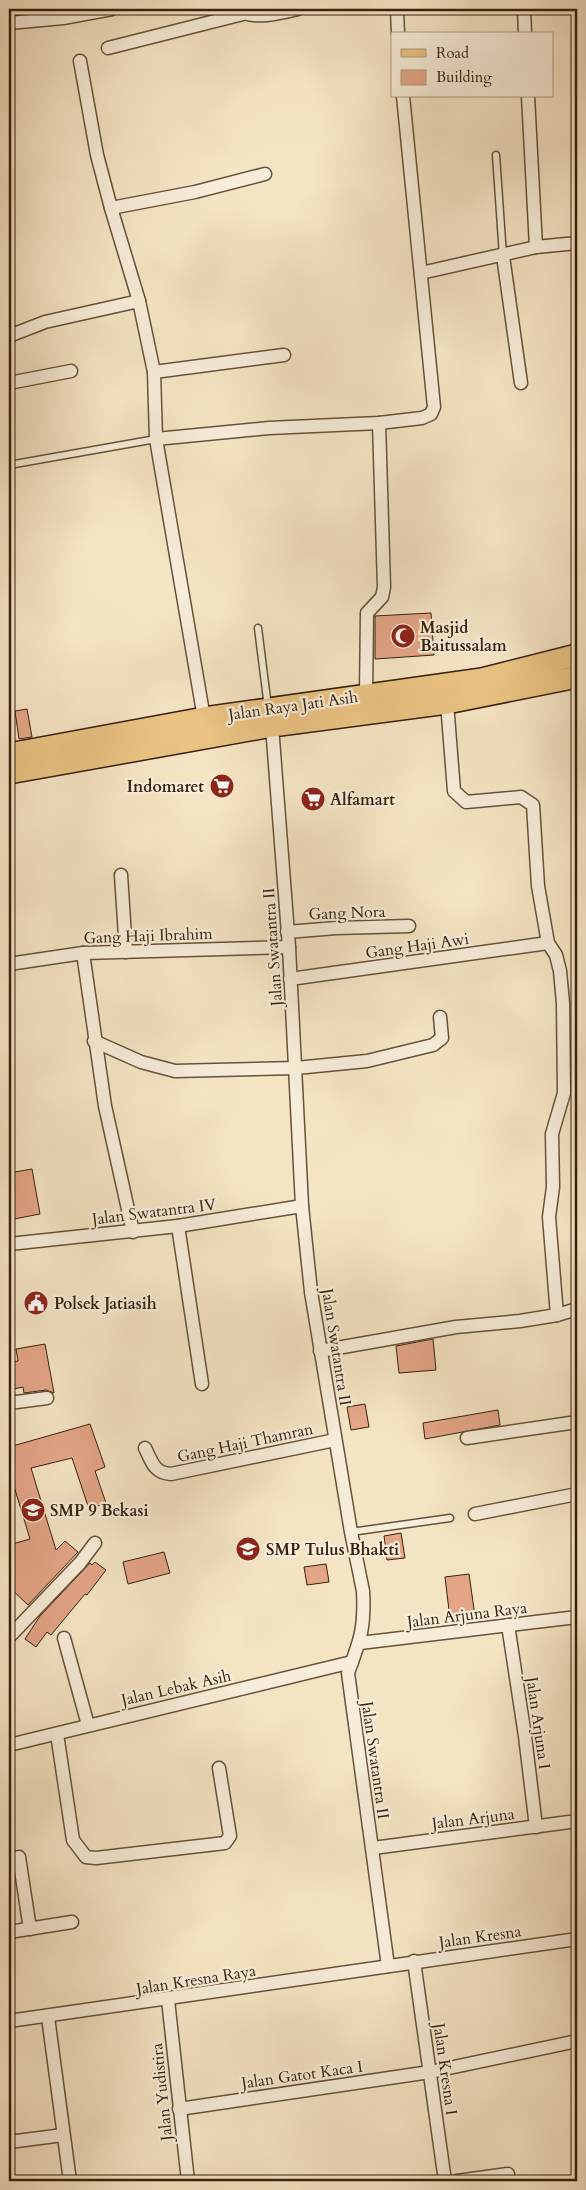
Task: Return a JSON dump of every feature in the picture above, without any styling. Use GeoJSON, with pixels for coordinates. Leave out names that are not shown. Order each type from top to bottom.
{"type":"FeatureCollection","features":[{"type":"Feature","properties":{"kind":"main road","name":"Jalan Raya Jati Asih"},"geometry":{"type":"LineString","coordinates":[[9,773],[366,695],[482,679],[577,655]]}},
{"type":"Feature","properties":{"kind":"main road","name":"Jalan Raya Jati Asih"},"geometry":{"type":"LineString","coordinates":[[9,754],[204,718],[270,717],[447,704],[577,677]]}},
{"type":"Feature","properties":{"kind":"street"},"geometry":{"type":"LineString","coordinates":[[9,22],[63,18],[112,9]]}},
{"type":"Feature","properties":{"kind":"street"},"geometry":{"type":"LineString","coordinates":[[108,48],[241,11],[255,16],[298,9]]}},
{"type":"Feature","properties":{"kind":"street"},"geometry":{"type":"LineString","coordinates":[[397,9],[398,32]]}},
{"type":"Feature","properties":{"kind":"street"},"geometry":{"type":"LineString","coordinates":[[524,9],[525,32]]}},
{"type":"Feature","properties":{"kind":"street"},"geometry":{"type":"LineString","coordinates":[[80,61],[97,155],[110,208],[139,301],[154,372],[156,439],[204,718]]}},
{"type":"Feature","properties":{"kind":"street"},"geometry":{"type":"LineString","coordinates":[[156,439],[269,428],[379,423],[422,418],[431,414],[434,407],[403,98]]}},
{"type":"Feature","properties":{"kind":"street"},"geometry":{"type":"LineString","coordinates":[[528,98],[536,248]]}},
{"type":"Feature","properties":{"kind":"street"},"geometry":{"type":"LineString","coordinates":[[110,208],[265,174]]}},
{"type":"Feature","properties":{"kind":"street"},"geometry":{"type":"LineString","coordinates":[[421,273],[536,248],[577,242]]}},
{"type":"Feature","properties":{"kind":"street"},"geometry":{"type":"LineString","coordinates":[[503,256],[521,383]]}},
{"type":"Feature","properties":{"kind":"street"},"geometry":{"type":"LineString","coordinates":[[9,336],[45,322],[139,301]]}},
{"type":"Feature","properties":{"kind":"street"},"geometry":{"type":"LineString","coordinates":[[154,372],[284,355]]}},
{"type":"Feature","properties":{"kind":"street"},"geometry":{"type":"LineString","coordinates":[[9,382],[71,372]]}},
{"type":"Feature","properties":{"kind":"street"},"geometry":{"type":"LineString","coordinates":[[366,695],[367,613],[382,597],[384,587],[379,423]]}},
{"type":"Feature","properties":{"kind":"street"},"geometry":{"type":"LineString","coordinates":[[447,704],[454,791],[466,802],[521,797],[534,805],[538,886],[548,943],[556,955],[560,971],[563,1003],[564,1100],[552,1134],[553,1186],[549,1217],[557,1315]]}},
{"type":"Feature","properties":{"kind":"street","name":"Jalan Swatantra II"},"geometry":{"type":"LineString","coordinates":[[270,717],[289,947],[302,1206],[320,1351],[363,1592],[364,1613],[360,1643],[348,1674],[388,1966]]}},
{"type":"Feature","properties":{"kind":"street"},"geometry":{"type":"LineString","coordinates":[[122,875],[126,952]]}},
{"type":"Feature","properties":{"kind":"street","name":"Gang Nora"},"geometry":{"type":"LineString","coordinates":[[287,932],[408,926]]}},
{"type":"Feature","properties":{"kind":"street","name":"Gang Haji Awi"},"geometry":{"type":"LineString","coordinates":[[290,979],[548,943]]}},
{"type":"Feature","properties":{"kind":"street","name":"Gang Haji Ibrahim"},"geometry":{"type":"LineString","coordinates":[[9,964],[83,953],[289,947]]}},
{"type":"Feature","properties":{"kind":"street"},"geometry":{"type":"LineString","coordinates":[[83,953],[94,1041],[105,1106],[133,1232]]}},
{"type":"Feature","properties":{"kind":"street"},"geometry":{"type":"LineString","coordinates":[[94,1041],[141,1062],[175,1070],[296,1068],[367,1062],[434,1045],[442,1038],[440,1017]]}},
{"type":"Feature","properties":{"kind":"street","name":"Jalan Swatantra IV"},"geometry":{"type":"LineString","coordinates":[[9,1244],[133,1232],[302,1206]]}},
{"type":"Feature","properties":{"kind":"street"},"geometry":{"type":"LineString","coordinates":[[178,1226],[202,1384]]}},
{"type":"Feature","properties":{"kind":"street"},"geometry":{"type":"LineString","coordinates":[[320,1351],[456,1327],[520,1321],[557,1315],[577,1309]]}},
{"type":"Feature","properties":{"kind":"street"},"geometry":{"type":"LineString","coordinates":[[9,1403],[47,1398]]}},
{"type":"Feature","properties":{"kind":"street"},"geometry":{"type":"LineString","coordinates":[[468,1438],[577,1422]]}},
{"type":"Feature","properties":{"kind":"street","name":"Gang Haji Thamran"},"geometry":{"type":"LineString","coordinates":[[145,1448],[156,1469],[162,1474],[170,1474],[335,1440]]}},
{"type":"Feature","properties":{"kind":"street"},"geometry":{"type":"LineString","coordinates":[[475,1514],[577,1494]]}},
{"type":"Feature","properties":{"kind":"street"},"geometry":{"type":"LineString","coordinates":[[9,1637],[80,1563],[95,1543]]}},
{"type":"Feature","properties":{"kind":"street","name":"Jalan Arjuna Raya"},"geometry":{"type":"LineString","coordinates":[[360,1643],[577,1617]]}},
{"type":"Feature","properties":{"kind":"street","name":"Jalan Arjuna I"},"geometry":{"type":"LineString","coordinates":[[508,1625],[526,1736],[536,1827]]}},
{"type":"Feature","properties":{"kind":"street"},"geometry":{"type":"LineString","coordinates":[[64,1638],[88,1725]]}},
{"type":"Feature","properties":{"kind":"street","name":"Jalan Lebak Asih"},"geometry":{"type":"LineString","coordinates":[[9,1745],[352,1662]]}},
{"type":"Feature","properties":{"kind":"street"},"geometry":{"type":"LineString","coordinates":[[57,1734],[73,1840],[86,1857],[96,1858],[225,1843],[230,1836],[219,1768]]}},
{"type":"Feature","properties":{"kind":"street","name":"Jalan Arjuna"},"geometry":{"type":"LineString","coordinates":[[373,1848],[577,1821]]}},
{"type":"Feature","properties":{"kind":"street"},"geometry":{"type":"LineString","coordinates":[[19,1857],[30,1929]]}},
{"type":"Feature","properties":{"kind":"street"},"geometry":{"type":"LineString","coordinates":[[9,1932],[72,1922]]}},
{"type":"Feature","properties":{"kind":"street","name":"Jalan Kresna"},"geometry":{"type":"LineString","coordinates":[[388,1966],[577,1939]]}},
{"type":"Feature","properties":{"kind":"street","name":"Jalan Kresna I"},"geometry":{"type":"LineString","coordinates":[[414,1961],[445,2181]]}},
{"type":"Feature","properties":{"kind":"street","name":"Jalan Kresna Raya"},"geometry":{"type":"LineString","coordinates":[[9,2021],[168,2000],[388,1966]]}},
{"type":"Feature","properties":{"kind":"street","name":"Jalan Yudistira"},"geometry":{"type":"LineString","coordinates":[[168,2000],[188,2181]]}},
{"type":"Feature","properties":{"kind":"street"},"geometry":{"type":"LineString","coordinates":[[48,2017],[70,2181]]}},
{"type":"Feature","properties":{"kind":"street","name":"Jalan Gatot Kaca I"},"geometry":{"type":"LineString","coordinates":[[179,2108],[430,2072],[577,2041]]}},
{"type":"Feature","properties":{"kind":"street"},"geometry":{"type":"LineString","coordinates":[[9,2142],[63,2135]]}},
{"type":"Feature","properties":{"kind":"street"},"geometry":{"type":"LineString","coordinates":[[457,2181],[508,2174],[509,2181]]}},
{"type":"Feature","properties":{"kind":"lane"},"geometry":{"type":"LineString","coordinates":[[496,155],[503,256]]}},
{"type":"Feature","properties":{"kind":"lane"},"geometry":{"type":"LineString","coordinates":[[9,465],[156,439]]}},
{"type":"Feature","properties":{"kind":"lane"},"geometry":{"type":"LineString","coordinates":[[258,628],[270,717]]}},
{"type":"Feature","properties":{"kind":"lane"},"geometry":{"type":"LineString","coordinates":[[351,1532],[450,1518]]}},
{"type":"Feature","properties":{"kind":"building","name":"Masjid Baitussalam"},"geometry":{"type":"Polygon","coordinates":[[[431,613],[434,655],[375,659],[375,616],[431,613]]]}},
{"type":"Feature","properties":{"kind":"building"},"geometry":{"type":"Polygon","coordinates":[[[27,709],[32,737],[19,739],[15,711],[27,709]]]}},
{"type":"Feature","properties":{"kind":"building"},"geometry":{"type":"Polygon","coordinates":[[[32,1169],[40,1214],[9,1220],[9,1173],[32,1169]]]}},
{"type":"Feature","properties":{"kind":"building"},"geometry":{"type":"Polygon","coordinates":[[[433,1339],[436,1370],[399,1373],[396,1346],[433,1339]]]}},
{"type":"Feature","properties":{"kind":"building"},"geometry":{"type":"Polygon","coordinates":[[[45,1344],[54,1393],[46,1390],[24,1393],[23,1387],[9,1390],[9,1362],[18,1361],[16,1349],[45,1344]]]}},
{"type":"Feature","properties":{"kind":"building"},"geometry":{"type":"Polygon","coordinates":[[[365,1404],[369,1427],[351,1430],[347,1407],[365,1404]]]}},
{"type":"Feature","properties":{"kind":"building"},"geometry":{"type":"Polygon","coordinates":[[[498,1410],[500,1425],[425,1439],[423,1423],[498,1410]]]}},
{"type":"Feature","properties":{"kind":"building"},"geometry":{"type":"Polygon","coordinates":[[[90,1424],[105,1467],[95,1471],[106,1503],[89,1509],[72,1458],[31,1468],[56,1550],[65,1541],[78,1552],[28,1605],[9,1587],[9,1545],[30,1539],[9,1470],[9,1447],[90,1424]]]}},
{"type":"Feature","properties":{"kind":"building"},"geometry":{"type":"Polygon","coordinates":[[[401,1533],[405,1558],[387,1560],[384,1536],[401,1533]]]}},
{"type":"Feature","properties":{"kind":"building"},"geometry":{"type":"Polygon","coordinates":[[[164,1552],[170,1573],[128,1584],[123,1562],[164,1552]]]}},
{"type":"Feature","properties":{"kind":"building"},"geometry":{"type":"Polygon","coordinates":[[[95,1562],[106,1570],[87,1595],[85,1594],[51,1635],[47,1632],[36,1647],[25,1639],[40,1616],[90,1563],[92,1565],[95,1562]]]}},
{"type":"Feature","properties":{"kind":"building"},"geometry":{"type":"Polygon","coordinates":[[[326,1564],[329,1582],[307,1585],[304,1567],[326,1564]]]}},
{"type":"Feature","properties":{"kind":"building"},"geometry":{"type":"Polygon","coordinates":[[[469,1574],[475,1616],[450,1619],[445,1577],[469,1574]]]}},
{"type":"Feature","properties":{"kind":"place","name":"Masjid Baitussalam"},"geometry":{"type":"Point","coordinates":[403,636]}},
{"type":"Feature","properties":{"kind":"place","name":"Indomaret"},"geometry":{"type":"Point","coordinates":[222,786]}},
{"type":"Feature","properties":{"kind":"place","name":"Alfamart"},"geometry":{"type":"Point","coordinates":[313,799]}},
{"type":"Feature","properties":{"kind":"place","name":"Polsek Jatiasih"},"geometry":{"type":"Point","coordinates":[36,1303]}},
{"type":"Feature","properties":{"kind":"place","name":"SMP 9 Bekasi"},"geometry":{"type":"Point","coordinates":[33,1510]}},
{"type":"Feature","properties":{"kind":"place","name":"SMP Tulus Bhakti"},"geometry":{"type":"Point","coordinates":[248,1549]}}]}
